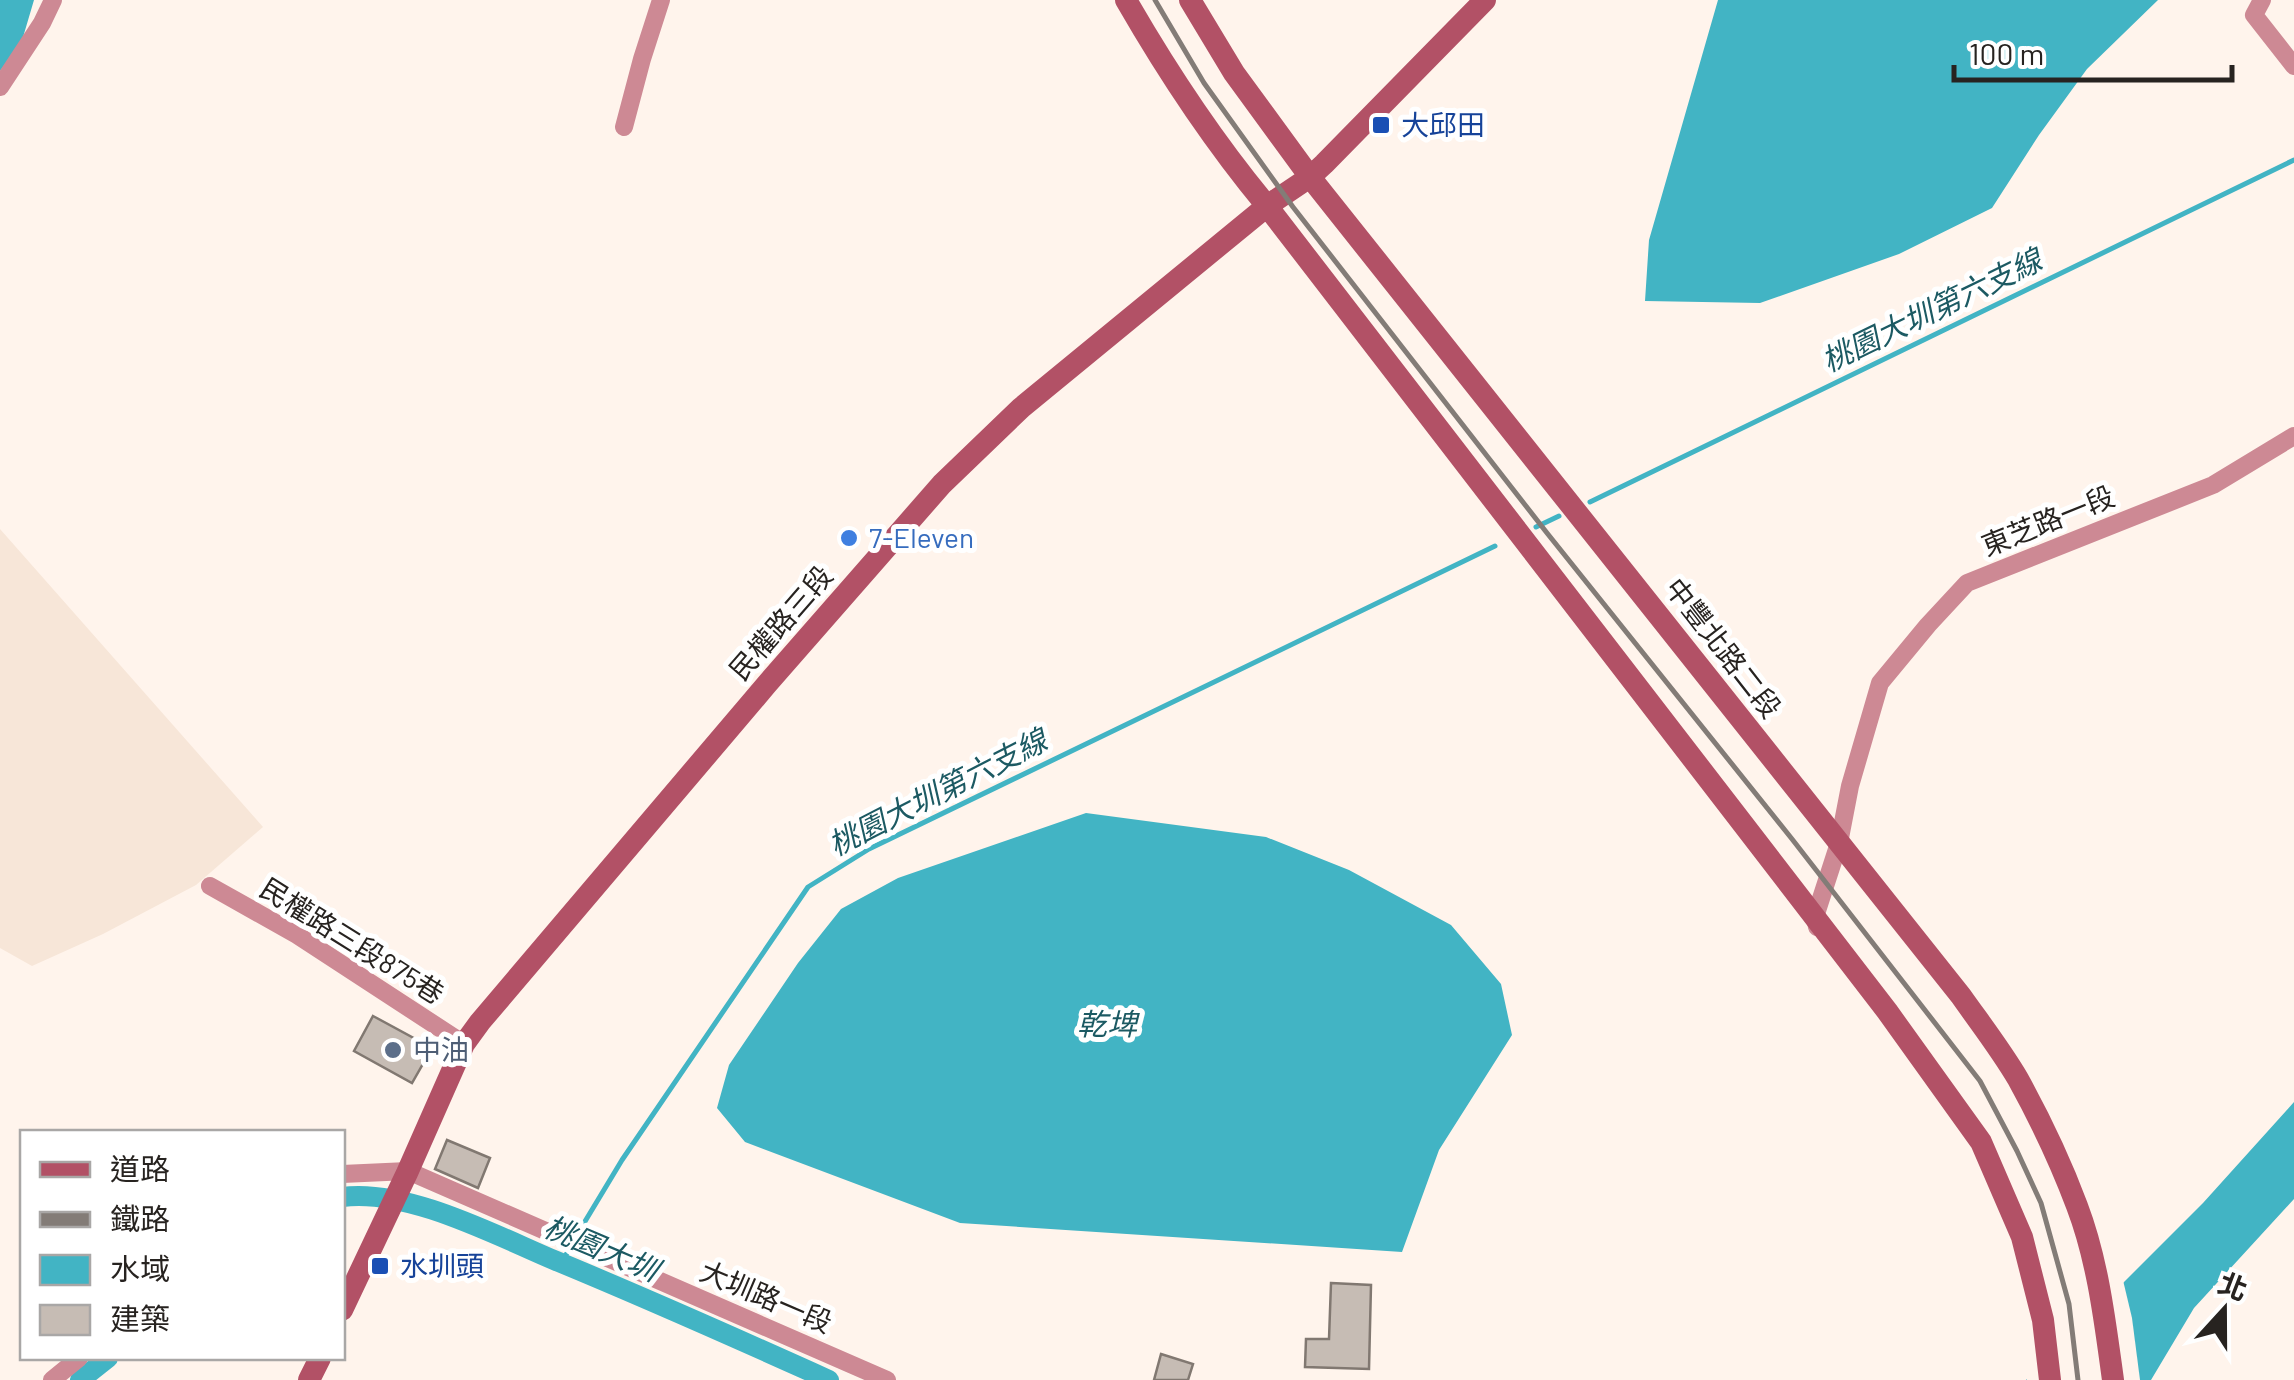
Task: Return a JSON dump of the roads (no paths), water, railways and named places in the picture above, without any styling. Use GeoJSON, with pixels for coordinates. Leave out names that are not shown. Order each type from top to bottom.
{"type":"FeatureCollection","features":[{"type":"Feature","properties":{"kind":"main road"},"geometry":{"type":"LineString","coordinates":[[1126,0],[1228,160],[1815,918],[1982,1142],[2022,1237],[2043,1320],[2050,1380]]}},
{"type":"Feature","properties":{"kind":"main road","name":"中豐北路二段"},"geometry":{"type":"LineString","coordinates":[[1190,0],[1234,72],[1310,177],[1961,996],[2017,1078],[2071,1192],[2090,1250],[2113,1380]]}},
{"type":"Feature","properties":{"kind":"main road","name":"民權路三段"},"geometry":{"type":"LineString","coordinates":[[345,1304],[464,1044],[767,684],[942,484],[1021,408],[1267,206],[1310,177],[1485,0]]}},
{"type":"Feature","properties":{"kind":"street"},"geometry":{"type":"LineString","coordinates":[[0,88],[54,0]]}},
{"type":"Feature","properties":{"kind":"street"},"geometry":{"type":"LineString","coordinates":[[624,127],[661,0]]}},
{"type":"Feature","properties":{"kind":"street"},"geometry":{"type":"LineString","coordinates":[[2262,0],[2254,14],[2294,66]]}},
{"type":"Feature","properties":{"kind":"street","name":"東芝路一段"},"geometry":{"type":"LineString","coordinates":[[1815,918],[1839,843],[1850,786],[1880,684],[1967,583],[2212,485],[2294,436]]}},
{"type":"Feature","properties":{"kind":"street","name":"民權路三段875巷"},"geometry":{"type":"LineString","coordinates":[[210,886],[297,935],[464,1044]]}},
{"type":"Feature","properties":{"kind":"street"},"geometry":{"type":"LineString","coordinates":[[1815,918],[1822,944]]}},
{"type":"Feature","properties":{"kind":"street","name":"大圳路一段"},"geometry":{"type":"LineString","coordinates":[[345,1174],[408,1172],[887,1380]]}},
{"type":"Feature","properties":{"kind":"street"},"geometry":{"type":"LineString","coordinates":[[52,1380],[77,1360]]}},
{"type":"Feature","properties":{"kind":"water"},"geometry":{"type":"Polygon","coordinates":[[[0,0],[34,0],[21,44],[0,71],[0,0]]]}},
{"type":"Feature","properties":{"kind":"water"},"geometry":{"type":"Polygon","coordinates":[[[1718,0],[2158,0],[2087,69],[1992,208],[1899,254],[1760,303],[1645,301],[1649,240],[1718,0]]]}},
{"type":"Feature","properties":{"kind":"water","name":"乾埤"},"geometry":{"type":"Polygon","coordinates":[[[1086,813],[1266,837],[1349,870],[1451,925],[1501,984],[1512,1035],[1439,1150],[1402,1252],[960,1223],[745,1142],[717,1108],[729,1065],[798,963],[841,909],[898,878],[1086,813]]]}},
{"type":"Feature","properties":{"kind":"water"},"geometry":{"type":"Polygon","coordinates":[[[2294,1102],[2294,1199],[2194,1308],[2151,1380],[2026,1380],[2203,1203],[2294,1102]]]}},
{"type":"Feature","properties":{"kind":"waterway","name":"桃園大圳第六支線"},"geometry":{"type":"LineString","coordinates":[[1590,502],[2294,160]]}},
{"type":"Feature","properties":{"kind":"waterway","name":"桃園大圳第六支線"},"geometry":{"type":"LineString","coordinates":[[1536,527],[1559,516]]}},
{"type":"Feature","properties":{"kind":"waterway","name":"桃園大圳第六支線"},"geometry":{"type":"LineString","coordinates":[[575,1238],[622,1160],[808,887],[869,849],[1495,546]]}},
{"type":"Feature","properties":{"kind":"waterway","name":"桃園大圳"},"geometry":{"type":"LineString","coordinates":[[345,1197],[394,1200],[450,1216],[829,1380]]}},
{"type":"Feature","properties":{"kind":"waterway","name":"桃園大圳第六支線"},"geometry":{"type":"LineString","coordinates":[[561,1263],[570,1248]]}},
{"type":"Feature","properties":{"kind":"waterway","name":"桃園大圳"},"geometry":{"type":"LineString","coordinates":[[80,1380],[105,1360]]}},
{"type":"Feature","properties":{"kind":"railway"},"geometry":{"type":"LineString","coordinates":[[1155,0],[1204,83],[1293,207],[1980,1081],[2041,1203],[2069,1304],[2078,1380]]}},
{"type":"Feature","properties":{"kind":"place","name":"大邱田"},"geometry":{"type":"Point","coordinates":[1381,125]}},
{"type":"Feature","properties":{"kind":"place","name":"7-Eleven"},"geometry":{"type":"Point","coordinates":[849,538]}},
{"type":"Feature","properties":{"kind":"place","name":"中油"},"geometry":{"type":"Point","coordinates":[393,1050]}},
{"type":"Feature","properties":{"kind":"place","name":"水圳頭"},"geometry":{"type":"Point","coordinates":[380,1266]}}]}
